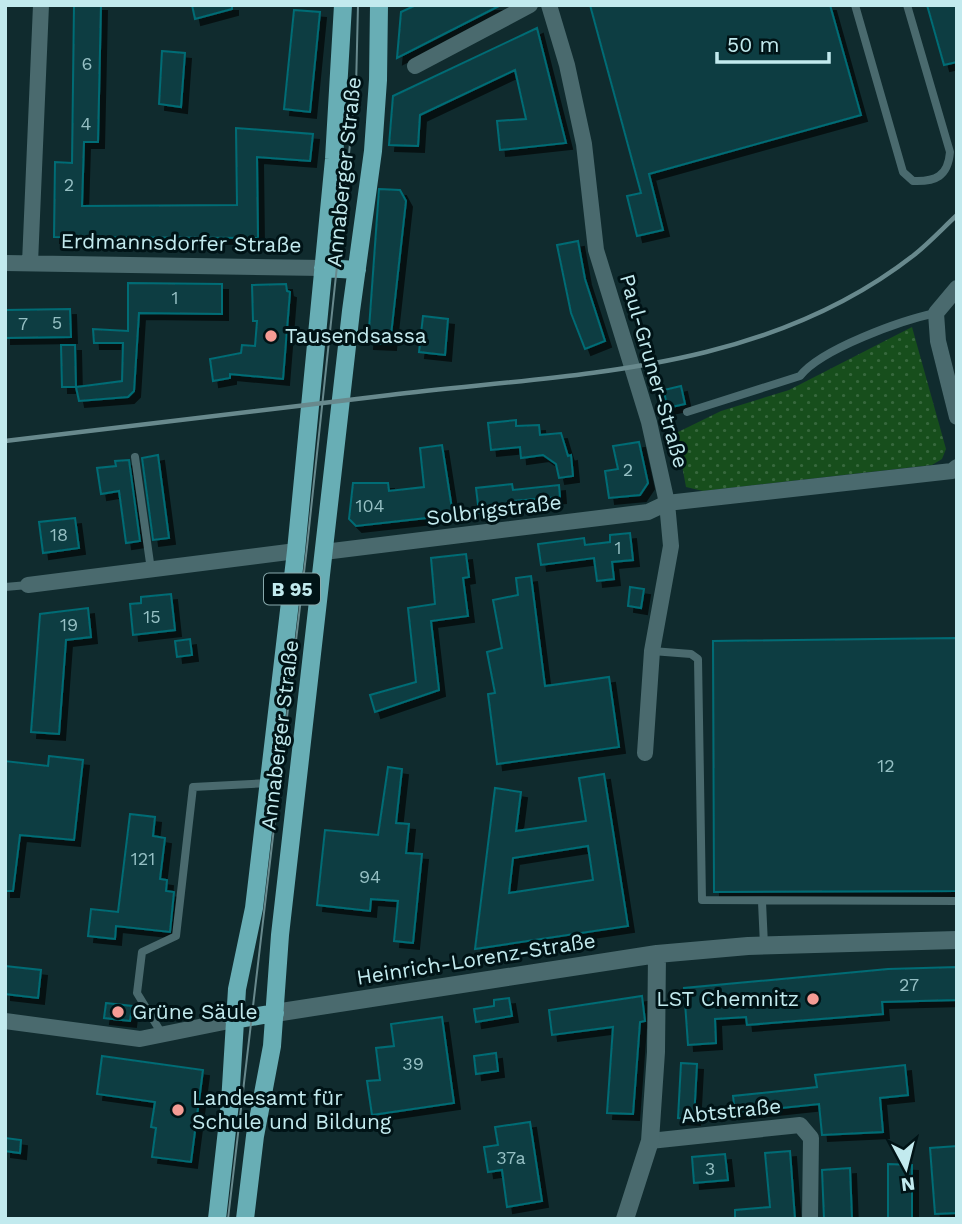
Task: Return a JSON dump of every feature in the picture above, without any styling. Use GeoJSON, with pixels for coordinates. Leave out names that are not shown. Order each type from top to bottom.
{"type":"FeatureCollection","features":[{"type":"Feature","properties":{"kind":"main road","name":"Annaberger Straße"},"geometry":{"type":"LineString","coordinates":[[217,1219],[230,1103],[234,1020],[254,908],[296,551],[340,85],[344,5]]}},
{"type":"Feature","properties":{"kind":"main road","name":"Annaberger Straße"},"geometry":{"type":"LineString","coordinates":[[245,1219],[275,1013],[280,934],[356,270],[376,119],[379,5]]}},
{"type":"Feature","properties":{"kind":"main road","name":"Erdmannsdorfer Straße"},"geometry":{"type":"LineString","coordinates":[[323,268],[356,270]]}},
{"type":"Feature","properties":{"kind":"main road","name":"Heinrich-Lorenz-Straße"},"geometry":{"type":"LineString","coordinates":[[234,1020],[275,1013]]}},
{"type":"Feature","properties":{"kind":"street"},"geometry":{"type":"LineString","coordinates":[[30,263],[41,5]]}},
{"type":"Feature","properties":{"kind":"street"},"geometry":{"type":"LineString","coordinates":[[415,66],[530,5]]}},
{"type":"Feature","properties":{"kind":"street","name":"Paul-Gruner-Straße"},"geometry":{"type":"LineString","coordinates":[[549,5],[567,65],[584,144],[596,250],[649,422],[667,503],[671,546],[652,651],[645,753]]}},
{"type":"Feature","properties":{"kind":"street","name":"Erdmannsdorfer Straße"},"geometry":{"type":"LineString","coordinates":[[5,263],[323,268]]}},
{"type":"Feature","properties":{"kind":"street"},"geometry":{"type":"LineString","coordinates":[[957,288],[936,313],[938,341],[957,417]]}},
{"type":"Feature","properties":{"kind":"street","name":"Solbrigstraße"},"geometry":{"type":"LineString","coordinates":[[324,552],[648,512],[667,503],[951,471],[957,467]]}},
{"type":"Feature","properties":{"kind":"street"},"geometry":{"type":"LineString","coordinates":[[28,585],[296,551]]}},
{"type":"Feature","properties":{"kind":"street","name":"Heinrich-Lorenz-Straße"},"geometry":{"type":"LineString","coordinates":[[275,1013],[657,954],[764,945],[957,940]]}},
{"type":"Feature","properties":{"kind":"street"},"geometry":{"type":"LineString","coordinates":[[625,1219],[650,1141],[656,1052],[657,954]]}},
{"type":"Feature","properties":{"kind":"street","name":"Heinrich-Lorenz-Straße"},"geometry":{"type":"LineString","coordinates":[[5,1021],[140,1039],[234,1020]]}},
{"type":"Feature","properties":{"kind":"street","name":"Abtstraße"},"geometry":{"type":"LineString","coordinates":[[650,1141],[800,1125],[811,1138],[810,1219]]}},
{"type":"Feature","properties":{"kind":"lane"},"geometry":{"type":"LineString","coordinates":[[855,5],[903,172],[913,181],[926,182],[939,178],[949,167],[950,152],[907,5]]}},
{"type":"Feature","properties":{"kind":"lane"},"geometry":{"type":"LineString","coordinates":[[687,412],[800,376],[809,365],[825,355],[915,317],[936,313]]}},
{"type":"Feature","properties":{"kind":"lane"},"geometry":{"type":"LineString","coordinates":[[135,457],[151,570]]}},
{"type":"Feature","properties":{"kind":"lane"},"geometry":{"type":"LineString","coordinates":[[5,587],[28,585]]}},
{"type":"Feature","properties":{"kind":"lane"},"geometry":{"type":"LineString","coordinates":[[652,651],[691,654],[698,659],[702,900],[957,901]]}},
{"type":"Feature","properties":{"kind":"lane"},"geometry":{"type":"LineString","coordinates":[[163,1034],[136,993],[142,951],[176,936],[193,787],[270,783]]}},
{"type":"Feature","properties":{"kind":"lane"},"geometry":{"type":"LineString","coordinates":[[762,902],[764,945]]}},
{"type":"Feature","properties":{"kind":"green space"},"geometry":{"type":"Polygon","coordinates":[[[912,327],[946,449],[942,459],[932,465],[703,491],[686,487],[676,433],[721,411],[789,390],[912,327]]]}},
{"type":"Feature","properties":{"kind":"building"},"geometry":{"type":"Polygon","coordinates":[[[74,5],[101,5],[98,142],[84,142],[82,206],[237,205],[236,128],[313,134],[310,161],[257,157],[258,238],[54,237],[55,162],[72,163],[74,5]]]}},
{"type":"Feature","properties":{"kind":"building"},"geometry":{"type":"Polygon","coordinates":[[[192,5],[232,5],[232,9],[195,19],[192,5]]]}},
{"type":"Feature","properties":{"kind":"building"},"geometry":{"type":"Polygon","coordinates":[[[416,5],[501,5],[397,58],[401,12],[416,5]]]}},
{"type":"Feature","properties":{"kind":"building"},"geometry":{"type":"Polygon","coordinates":[[[590,5],[830,5],[861,115],[649,174],[663,230],[637,236],[627,196],[641,193],[590,5]]]}},
{"type":"Feature","properties":{"kind":"building"},"geometry":{"type":"Polygon","coordinates":[[[927,5],[957,5],[957,62],[944,65],[927,5]]]}},
{"type":"Feature","properties":{"kind":"building"},"geometry":{"type":"Polygon","coordinates":[[[294,10],[320,12],[310,112],[284,109],[294,10]]]}},
{"type":"Feature","properties":{"kind":"building"},"geometry":{"type":"Polygon","coordinates":[[[537,28],[566,143],[500,150],[497,121],[526,119],[515,70],[420,115],[418,146],[389,145],[393,96],[537,28]]]}},
{"type":"Feature","properties":{"kind":"building"},"geometry":{"type":"Polygon","coordinates":[[[162,51],[185,53],[181,107],[159,104],[162,51]]]}},
{"type":"Feature","properties":{"kind":"building"},"geometry":{"type":"Polygon","coordinates":[[[379,189],[400,190],[406,201],[390,344],[368,343],[379,189]]]}},
{"type":"Feature","properties":{"kind":"building"},"geometry":{"type":"Polygon","coordinates":[[[578,241],[585,279],[605,341],[585,349],[571,313],[557,245],[578,241]]]}},
{"type":"Feature","properties":{"kind":"building"},"geometry":{"type":"Polygon","coordinates":[[[128,283],[222,284],[222,314],[139,313],[134,391],[128,397],[79,401],[76,387],[122,381],[123,343],[94,343],[93,329],[128,331],[128,283]]]}},
{"type":"Feature","properties":{"kind":"building"},"geometry":{"type":"Polygon","coordinates":[[[286,284],[287,291],[290,292],[283,379],[230,374],[230,378],[213,381],[210,359],[241,353],[242,345],[255,346],[257,321],[253,321],[252,285],[286,284]]]}},
{"type":"Feature","properties":{"kind":"building"},"geometry":{"type":"Polygon","coordinates":[[[70,309],[71,337],[5,338],[5,310],[70,309]]]}},
{"type":"Feature","properties":{"kind":"building"},"geometry":{"type":"Polygon","coordinates":[[[423,316],[448,319],[445,355],[419,352],[423,316]]]}},
{"type":"Feature","properties":{"kind":"building"},"geometry":{"type":"Polygon","coordinates":[[[61,345],[75,345],[76,387],[62,387],[61,345]]]}},
{"type":"Feature","properties":{"kind":"building"},"geometry":{"type":"Polygon","coordinates":[[[681,386],[685,404],[667,408],[664,390],[681,386]]]}},
{"type":"Feature","properties":{"kind":"building"},"geometry":{"type":"Polygon","coordinates":[[[516,420],[516,426],[539,425],[540,435],[561,433],[568,456],[571,455],[573,476],[559,478],[556,464],[543,455],[521,458],[520,447],[491,450],[488,423],[516,420]]]}},
{"type":"Feature","properties":{"kind":"building"},"geometry":{"type":"Polygon","coordinates":[[[639,442],[648,483],[640,495],[609,498],[605,471],[618,469],[613,446],[639,442]]]}},
{"type":"Feature","properties":{"kind":"building"},"geometry":{"type":"Polygon","coordinates":[[[442,445],[453,515],[356,526],[349,519],[353,483],[388,483],[389,491],[424,487],[420,448],[442,445]]]}},
{"type":"Feature","properties":{"kind":"building"},"geometry":{"type":"Polygon","coordinates":[[[158,455],[169,538],[153,540],[142,458],[158,455]]]}},
{"type":"Feature","properties":{"kind":"building"},"geometry":{"type":"Polygon","coordinates":[[[129,460],[140,541],[126,543],[119,491],[101,494],[97,468],[116,466],[115,461],[129,460]]]}},
{"type":"Feature","properties":{"kind":"building"},"geometry":{"type":"Polygon","coordinates":[[[512,484],[513,490],[559,485],[560,497],[514,501],[515,508],[479,513],[476,488],[512,484]]]}},
{"type":"Feature","properties":{"kind":"building"},"geometry":{"type":"Polygon","coordinates":[[[75,518],[79,548],[43,553],[39,522],[75,518]]]}},
{"type":"Feature","properties":{"kind":"building"},"geometry":{"type":"Polygon","coordinates":[[[630,533],[633,560],[612,562],[614,579],[597,581],[594,558],[541,565],[538,544],[584,538],[585,545],[610,542],[610,535],[630,533]]]}},
{"type":"Feature","properties":{"kind":"building"},"geometry":{"type":"Polygon","coordinates":[[[466,554],[469,577],[463,578],[468,616],[431,621],[439,690],[375,712],[370,695],[416,682],[408,608],[435,604],[431,558],[466,554]]]}},
{"type":"Feature","properties":{"kind":"building"},"geometry":{"type":"Polygon","coordinates":[[[531,576],[545,686],[609,677],[619,747],[497,764],[488,694],[495,693],[487,652],[502,648],[493,600],[518,595],[516,578],[531,576]]]}},
{"type":"Feature","properties":{"kind":"building"},"geometry":{"type":"Polygon","coordinates":[[[630,587],[644,589],[641,608],[628,606],[630,587]]]}},
{"type":"Feature","properties":{"kind":"building"},"geometry":{"type":"Polygon","coordinates":[[[171,594],[175,630],[133,635],[130,604],[141,603],[141,597],[171,594]]]}},
{"type":"Feature","properties":{"kind":"building"},"geometry":{"type":"Polygon","coordinates":[[[88,608],[91,637],[66,640],[59,734],[31,732],[40,614],[88,608]]]}},
{"type":"Feature","properties":{"kind":"building"},"geometry":{"type":"Polygon","coordinates":[[[957,638],[957,891],[714,892],[713,641],[957,638]]]}},
{"type":"Feature","properties":{"kind":"building"},"geometry":{"type":"Polygon","coordinates":[[[190,639],[192,655],[177,657],[175,641],[190,639]]]}},
{"type":"Feature","properties":{"kind":"building"},"geometry":{"type":"Polygon","coordinates":[[[49,756],[83,760],[74,840],[20,835],[13,891],[5,891],[5,761],[48,766],[49,756]]]}},
{"type":"Feature","properties":{"kind":"building"},"geometry":{"type":"Polygon","coordinates":[[[388,767],[402,769],[396,823],[409,824],[406,853],[422,854],[413,943],[394,941],[398,901],[371,899],[370,911],[317,905],[325,830],[378,835],[388,767]]]}},
{"type":"Feature","properties":{"kind":"building"},"geometry":{"type":"Polygon","coordinates":[[[604,774],[628,926],[475,949],[495,788],[521,792],[516,831],[586,821],[579,778],[604,774]],[[588,846],[513,858],[509,893],[593,880],[588,846]]]}},
{"type":"Feature","properties":{"kind":"building"},"geometry":{"type":"Polygon","coordinates":[[[130,814],[155,817],[153,836],[165,838],[160,879],[167,880],[166,891],[174,892],[170,932],[116,926],[115,939],[88,936],[91,909],[118,912],[130,814]]]}},
{"type":"Feature","properties":{"kind":"building"},"geometry":{"type":"Polygon","coordinates":[[[5,966],[41,970],[38,998],[5,994],[5,966]]]}},
{"type":"Feature","properties":{"kind":"building"},"geometry":{"type":"Polygon","coordinates":[[[957,967],[957,1000],[882,1002],[883,1014],[747,1025],[746,1017],[715,1019],[716,1043],[688,1045],[684,988],[888,969],[957,967]]]}},
{"type":"Feature","properties":{"kind":"building"},"geometry":{"type":"Polygon","coordinates":[[[642,996],[645,1021],[640,1022],[633,1114],[607,1113],[613,1027],[552,1035],[549,1010],[642,996]]]}},
{"type":"Feature","properties":{"kind":"building"},"geometry":{"type":"Polygon","coordinates":[[[509,998],[512,1016],[476,1022],[474,1009],[494,1006],[494,1000],[509,998]]]}},
{"type":"Feature","properties":{"kind":"building","name":"Grüne Säule"},"geometry":{"type":"Polygon","coordinates":[[[106,1003],[132,1006],[130,1021],[104,1018],[106,1003]]]}},
{"type":"Feature","properties":{"kind":"building"},"geometry":{"type":"Polygon","coordinates":[[[442,1017],[454,1103],[372,1115],[367,1081],[380,1080],[376,1048],[394,1046],[391,1024],[442,1017]]]}},
{"type":"Feature","properties":{"kind":"building"},"geometry":{"type":"Polygon","coordinates":[[[496,1053],[498,1071],[476,1074],[474,1056],[496,1053]]]}},
{"type":"Feature","properties":{"kind":"building","name":"Landesamt für Schule und Bildung"},"geometry":{"type":"Polygon","coordinates":[[[102,1056],[203,1070],[191,1162],[152,1157],[156,1128],[151,1127],[155,1102],[97,1094],[102,1056]]]}},
{"type":"Feature","properties":{"kind":"building"},"geometry":{"type":"Polygon","coordinates":[[[681,1063],[697,1064],[694,1119],[678,1118],[681,1063]]]}},
{"type":"Feature","properties":{"kind":"building"},"geometry":{"type":"Polygon","coordinates":[[[905,1065],[908,1095],[880,1098],[883,1132],[822,1135],[819,1104],[735,1113],[733,1096],[817,1087],[815,1075],[905,1065]]]}},
{"type":"Feature","properties":{"kind":"building"},"geometry":{"type":"Polygon","coordinates":[[[530,1122],[542,1201],[507,1207],[502,1170],[488,1172],[484,1147],[498,1145],[495,1127],[530,1122]]]}},
{"type":"Feature","properties":{"kind":"building"},"geometry":{"type":"Polygon","coordinates":[[[5,1138],[21,1140],[20,1153],[5,1151],[5,1138]]]}},
{"type":"Feature","properties":{"kind":"building"},"geometry":{"type":"Polygon","coordinates":[[[957,1146],[957,1213],[935,1214],[930,1148],[957,1146]]]}},
{"type":"Feature","properties":{"kind":"building"},"geometry":{"type":"Polygon","coordinates":[[[790,1151],[795,1219],[735,1219],[735,1210],[770,1207],[765,1153],[790,1151]]]}},
{"type":"Feature","properties":{"kind":"building"},"geometry":{"type":"Polygon","coordinates":[[[725,1154],[728,1180],[694,1183],[692,1157],[725,1154]]]}},
{"type":"Feature","properties":{"kind":"building"},"geometry":{"type":"Polygon","coordinates":[[[888,1164],[912,1165],[912,1219],[888,1219],[888,1164]]]}},
{"type":"Feature","properties":{"kind":"building"},"geometry":{"type":"Polygon","coordinates":[[[850,1168],[852,1219],[824,1219],[822,1170],[850,1168]]]}},
{"type":"Feature","properties":{"kind":"tram line"},"geometry":{"type":"LineString","coordinates":[[228,1219],[307,547],[356,88],[358,5]]}},
{"type":"Feature","properties":{"kind":"railway"},"geometry":{"type":"LineString","coordinates":[[5,441],[596,372],[729,346],[794,324],[855,294],[914,255],[957,215]]}},
{"type":"Feature","properties":{"kind":"place","name":"Tausendsassa"},"geometry":{"type":"Point","coordinates":[271,336]}},
{"type":"Feature","properties":{"kind":"place","name":"LST Chemnitz"},"geometry":{"type":"Point","coordinates":[813,999]}},
{"type":"Feature","properties":{"kind":"place","name":"Grüne Säule"},"geometry":{"type":"Point","coordinates":[118,1012]}},
{"type":"Feature","properties":{"kind":"place","name":"Landesamt für Schule und Bildung"},"geometry":{"type":"Point","coordinates":[178,1110]}}]}
